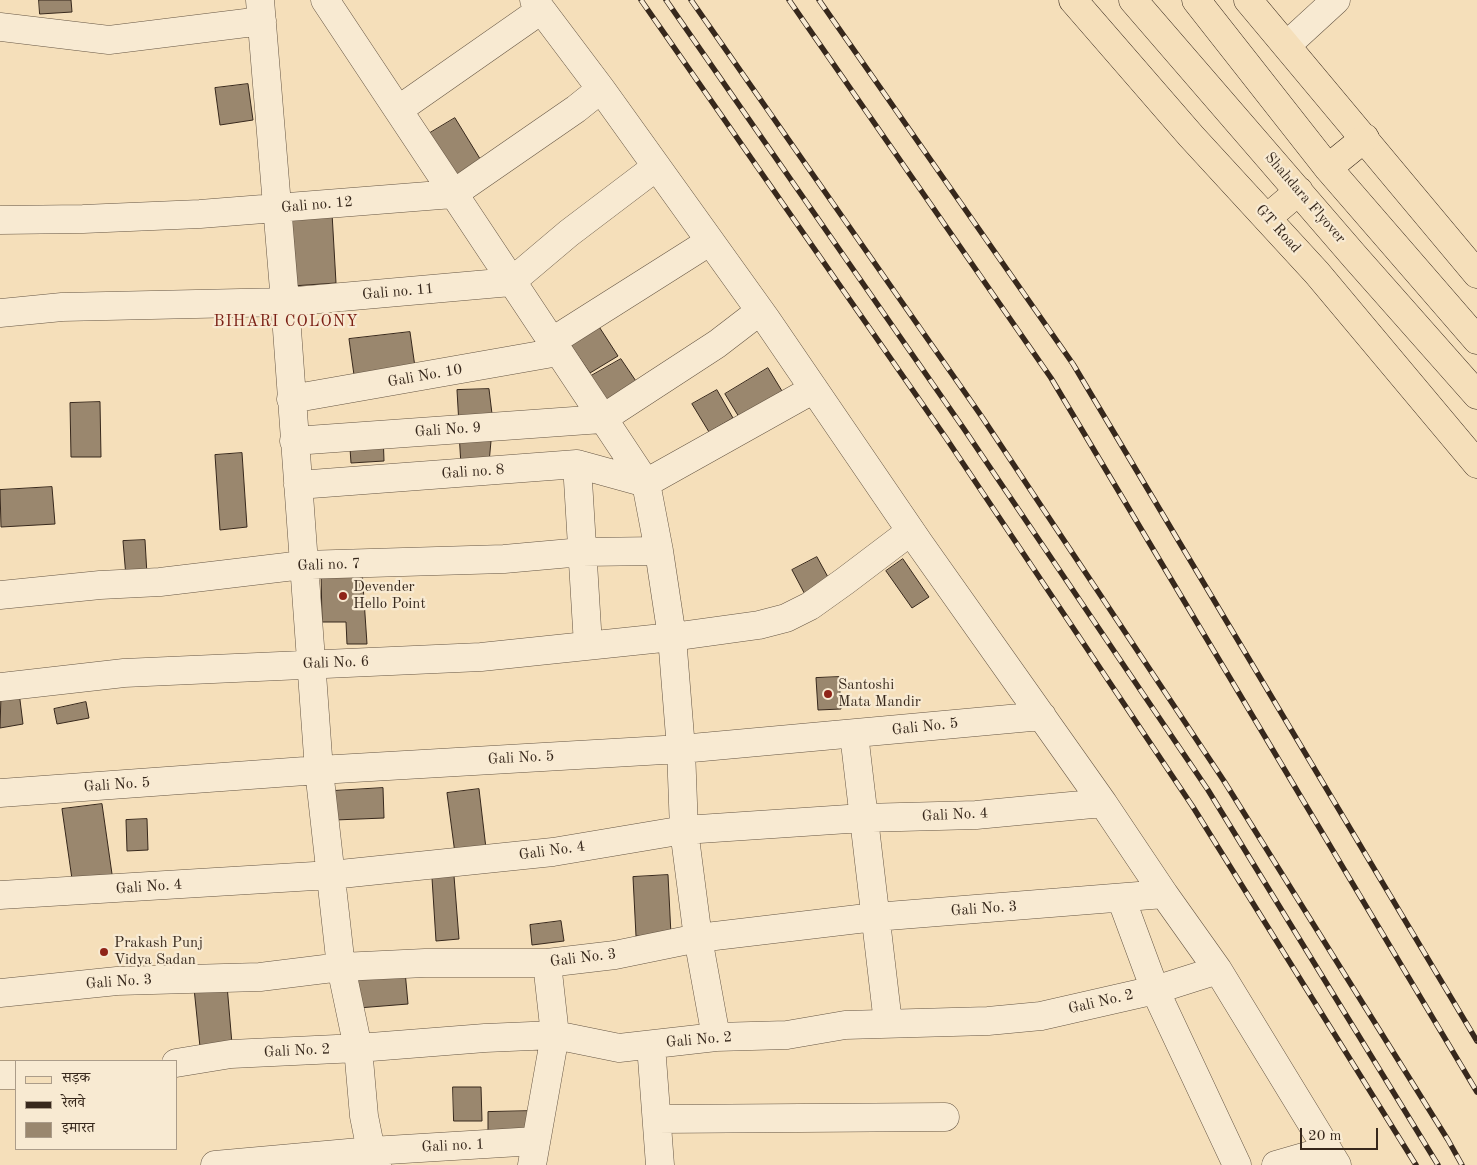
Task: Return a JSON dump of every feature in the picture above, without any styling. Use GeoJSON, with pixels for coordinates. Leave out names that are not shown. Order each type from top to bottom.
{"type":"FeatureCollection","features":[{"type":"Feature","properties":{"kind":"main road","name":"GT Road"},"geometry":{"type":"LineString","coordinates":[[1073,0],[1192,136],[1317,273],[1477,464]]}},
{"type":"Feature","properties":{"kind":"main road","name":"Shahdara Flyover"},"geometry":{"type":"LineString","coordinates":[[1133,0],[1477,395]]}},
{"type":"Feature","properties":{"kind":"main road"},"geometry":{"type":"LineString","coordinates":[[1196,0],[1328,168],[1477,340]]}},
{"type":"Feature","properties":{"kind":"main road"},"geometry":{"type":"LineString","coordinates":[[1248,0],[1477,274]]}},
{"type":"Feature","properties":{"kind":"main road"},"geometry":{"type":"LineString","coordinates":[[1328,168],[1365,138]]}},
{"type":"Feature","properties":{"kind":"main road"},"geometry":{"type":"LineString","coordinates":[[1268,218],[1299,191]]}},
{"type":"Feature","properties":{"kind":"street"},"geometry":{"type":"LineString","coordinates":[[325,0],[602,419],[646,482],[672,637],[682,749],[684,830],[698,938],[716,1037]]}},
{"type":"Feature","properties":{"kind":"street"},"geometry":{"type":"LineString","coordinates":[[1287,45],[1336,0]]}},
{"type":"Feature","properties":{"kind":"street"},"geometry":{"type":"LineString","coordinates":[[398,110],[538,5],[601,89],[760,311],[911,531],[1103,802],[1164,894],[1218,970],[1332,1157],[1276,1165]]}},
{"type":"Feature","properties":{"kind":"street"},"geometry":{"type":"LineString","coordinates":[[0,27],[109,40],[261,10],[285,302],[319,770],[341,966],[358,1048],[364,1116],[374,1158]]}},
{"type":"Feature","properties":{"kind":"street","name":"Gali no. 12"},"geometry":{"type":"LineString","coordinates":[[0,220],[200,214],[453,194],[576,109],[601,89]]}},
{"type":"Feature","properties":{"kind":"street"},"geometry":{"type":"LineString","coordinates":[[511,282],[569,233],[656,167]]}},
{"type":"Feature","properties":{"kind":"street"},"geometry":{"type":"LineString","coordinates":[[555,347],[709,242]]}},
{"type":"Feature","properties":{"kind":"street","name":"Gali no. 11"},"geometry":{"type":"LineString","coordinates":[[0,314],[80,307],[285,302],[511,282]]}},
{"type":"Feature","properties":{"kind":"street"},"geometry":{"type":"LineString","coordinates":[[602,419],[717,344],[760,311]]}},
{"type":"Feature","properties":{"kind":"street","name":"Gali No. 10"},"geometry":{"type":"LineString","coordinates":[[291,399],[555,347]]}},
{"type":"Feature","properties":{"kind":"street"},"geometry":{"type":"LineString","coordinates":[[646,482],[814,389]]}},
{"type":"Feature","properties":{"kind":"street","name":"Gali No. 9"},"geometry":{"type":"LineString","coordinates":[[294,441],[602,419]]}},
{"type":"Feature","properties":{"kind":"street"},"geometry":{"type":"LineString","coordinates":[[577,464],[588,645]]}},
{"type":"Feature","properties":{"kind":"street","name":"Gali no. 8"},"geometry":{"type":"LineString","coordinates":[[298,485],[577,464],[646,482]]}},
{"type":"Feature","properties":{"kind":"street","name":"Gali No. 6"},"geometry":{"type":"LineString","coordinates":[[0,687],[124,673],[481,657],[759,626],[786,618],[822,598],[911,531]]}},
{"type":"Feature","properties":{"kind":"street","name":"Gali no. 7"},"geometry":{"type":"LineString","coordinates":[[0,595],[100,585],[160,582],[303,565],[504,559],[582,552],[659,551]]}},
{"type":"Feature","properties":{"kind":"street","name":"Gali No. 5"},"geometry":{"type":"LineString","coordinates":[[0,793],[319,770],[682,749],[1042,716]]}},
{"type":"Feature","properties":{"kind":"street"},"geometry":{"type":"LineString","coordinates":[[854,734],[888,1023]]}},
{"type":"Feature","properties":{"kind":"street","name":"Gali No. 4"},"geometry":{"type":"LineString","coordinates":[[0,894],[331,875],[553,852],[684,830],[863,818],[976,814],[1103,802]]}},
{"type":"Feature","properties":{"kind":"street","name":"Gali No. 3"},"geometry":{"type":"LineString","coordinates":[[0,993],[117,981],[260,977],[341,966],[425,963],[547,963],[615,955],[698,938],[875,917],[1164,894]]}},
{"type":"Feature","properties":{"kind":"street"},"geometry":{"type":"LineString","coordinates":[[1122,898],[1155,990],[1236,1165]]}},
{"type":"Feature","properties":{"kind":"street"},"geometry":{"type":"LineString","coordinates":[[534,1153],[555,1034],[547,963]]}},
{"type":"Feature","properties":{"kind":"street","name":"Gali No. 2"},"geometry":{"type":"LineString","coordinates":[[178,1063],[231,1054],[358,1048],[555,1034],[619,1048],[716,1037],[787,1035],[845,1025],[988,1021],[1041,1016],[1155,990],[1218,970]]}},
{"type":"Feature","properties":{"kind":"street"},"geometry":{"type":"LineString","coordinates":[[651,1045],[660,1165]]}},
{"type":"Feature","properties":{"kind":"street"},"geometry":{"type":"LineString","coordinates":[[0,1074],[15,1074]]}},
{"type":"Feature","properties":{"kind":"street"},"geometry":{"type":"LineString","coordinates":[[657,1118],[945,1117]]}},
{"type":"Feature","properties":{"kind":"street","name":"Gali no. 1"},"geometry":{"type":"LineString","coordinates":[[215,1165],[534,1153]]}},
{"type":"Feature","properties":{"kind":"building"},"geometry":{"type":"Polygon","coordinates":[[[39,0],[71,0],[72,12],[40,14],[39,0]]]}},
{"type":"Feature","properties":{"kind":"building"},"geometry":{"type":"Polygon","coordinates":[[[248,84],[253,120],[220,125],[215,88],[248,84]]]}},
{"type":"Feature","properties":{"kind":"building"},"geometry":{"type":"Polygon","coordinates":[[[455,118],[482,162],[453,181],[425,136],[455,118]]]}},
{"type":"Feature","properties":{"kind":"building"},"geometry":{"type":"Polygon","coordinates":[[[332,213],[336,283],[292,286],[288,215],[332,213]]]}},
{"type":"Feature","properties":{"kind":"building"},"geometry":{"type":"Polygon","coordinates":[[[596,322],[618,356],[590,373],[567,340],[596,322]]]}},
{"type":"Feature","properties":{"kind":"building"},"geometry":{"type":"Polygon","coordinates":[[[410,332],[415,367],[354,375],[349,339],[410,332]]]}},
{"type":"Feature","properties":{"kind":"building"},"geometry":{"type":"Polygon","coordinates":[[[621,359],[640,387],[606,410],[591,376],[621,359]]]}},
{"type":"Feature","properties":{"kind":"building"},"geometry":{"type":"Polygon","coordinates":[[[768,368],[782,391],[739,417],[725,394],[768,368]]]}},
{"type":"Feature","properties":{"kind":"building"},"geometry":{"type":"Polygon","coordinates":[[[489,389],[493,422],[459,425],[457,390],[489,389]]]}},
{"type":"Feature","properties":{"kind":"building"},"geometry":{"type":"Polygon","coordinates":[[[717,390],[733,418],[709,432],[692,404],[717,390]]]}},
{"type":"Feature","properties":{"kind":"building"},"geometry":{"type":"Polygon","coordinates":[[[100,402],[101,457],[71,457],[70,403],[100,402]]]}},
{"type":"Feature","properties":{"kind":"building"},"geometry":{"type":"Polygon","coordinates":[[[492,430],[489,463],[461,465],[459,433],[492,430]]]}},
{"type":"Feature","properties":{"kind":"building"},"geometry":{"type":"Polygon","coordinates":[[[383,432],[384,461],[351,463],[349,434],[383,432]]]}},
{"type":"Feature","properties":{"kind":"building"},"geometry":{"type":"Polygon","coordinates":[[[242,453],[247,527],[220,530],[215,455],[242,453]]]}},
{"type":"Feature","properties":{"kind":"building"},"geometry":{"type":"Polygon","coordinates":[[[52,487],[55,524],[1,527],[0,490],[52,487]]]}},
{"type":"Feature","properties":{"kind":"building"},"geometry":{"type":"Polygon","coordinates":[[[145,540],[147,575],[126,577],[123,541],[145,540]]]}},
{"type":"Feature","properties":{"kind":"building"},"geometry":{"type":"Polygon","coordinates":[[[817,557],[834,588],[809,602],[792,570],[817,557]]]}},
{"type":"Feature","properties":{"kind":"building"},"geometry":{"type":"Polygon","coordinates":[[[903,559],[929,597],[912,608],[886,571],[903,559]]]}},
{"type":"Feature","properties":{"kind":"building","name":"Devender Hello Point"},"geometry":{"type":"Polygon","coordinates":[[[362,570],[367,644],[347,644],[346,622],[322,622],[321,571],[362,570]]]}},
{"type":"Feature","properties":{"kind":"building","name":"Santoshi Mata Mandir"},"geometry":{"type":"Polygon","coordinates":[[[839,677],[841,709],[818,710],[816,678],[839,677]]]}},
{"type":"Feature","properties":{"kind":"building"},"geometry":{"type":"Polygon","coordinates":[[[19,692],[23,724],[0,728],[1,695],[19,692]]]}},
{"type":"Feature","properties":{"kind":"building"},"geometry":{"type":"Polygon","coordinates":[[[86,702],[89,718],[57,724],[54,709],[86,702]]]}},
{"type":"Feature","properties":{"kind":"building"},"geometry":{"type":"Polygon","coordinates":[[[383,788],[384,818],[335,820],[333,791],[383,788]]]}},
{"type":"Feature","properties":{"kind":"building"},"geometry":{"type":"Polygon","coordinates":[[[479,789],[487,857],[456,861],[447,793],[479,789]]]}},
{"type":"Feature","properties":{"kind":"building"},"geometry":{"type":"Polygon","coordinates":[[[102,804],[113,881],[73,886],[62,809],[102,804]]]}},
{"type":"Feature","properties":{"kind":"building"},"geometry":{"type":"Polygon","coordinates":[[[147,819],[148,850],[127,851],[126,820],[147,819]]]}},
{"type":"Feature","properties":{"kind":"building"},"geometry":{"type":"Polygon","coordinates":[[[668,875],[671,935],[636,936],[633,877],[668,875]]]}},
{"type":"Feature","properties":{"kind":"building"},"geometry":{"type":"Polygon","coordinates":[[[454,876],[459,939],[436,941],[432,878],[454,876]]]}},
{"type":"Feature","properties":{"kind":"building"},"geometry":{"type":"Polygon","coordinates":[[[561,921],[564,941],[532,945],[530,925],[561,921]]]}},
{"type":"Feature","properties":{"kind":"building"},"geometry":{"type":"Polygon","coordinates":[[[405,971],[408,1004],[358,1008],[355,975],[405,971]]]}},
{"type":"Feature","properties":{"kind":"building"},"geometry":{"type":"Polygon","coordinates":[[[227,985],[232,1044],[200,1047],[194,988],[227,985]]]}},
{"type":"Feature","properties":{"kind":"building"},"geometry":{"type":"Polygon","coordinates":[[[453,1087],[481,1087],[482,1121],[454,1121],[453,1087]]]}},
{"type":"Feature","properties":{"kind":"building"},"geometry":{"type":"Polygon","coordinates":[[[533,1111],[534,1133],[488,1134],[488,1112],[533,1111]]]}},
{"type":"Feature","properties":{"kind":"railway"},"geometry":{"type":"LineString","coordinates":[[641,0],[946,438],[1193,807],[1416,1165]]}},
{"type":"Feature","properties":{"kind":"railway"},"geometry":{"type":"LineString","coordinates":[[666,0],[964,429],[1208,790],[1438,1165]]}},
{"type":"Feature","properties":{"kind":"railway"},"geometry":{"type":"LineString","coordinates":[[691,0],[982,417],[1224,781],[1462,1165]]}},
{"type":"Feature","properties":{"kind":"railway"},"geometry":{"type":"LineString","coordinates":[[789,0],[1051,378],[1477,1092]]}},
{"type":"Feature","properties":{"kind":"railway"},"geometry":{"type":"LineString","coordinates":[[819,0],[1073,364],[1477,1041]]}},
{"type":"Feature","properties":{"kind":"place","name":"Devender Hello Point"},"geometry":{"type":"Point","coordinates":[343,596]}},
{"type":"Feature","properties":{"kind":"place","name":"Santoshi Mata Mandir"},"geometry":{"type":"Point","coordinates":[828,694]}},
{"type":"Feature","properties":{"kind":"place","name":"Prakash Punj Vidya Sadan"},"geometry":{"type":"Point","coordinates":[104,952]}},
{"type":"Feature","properties":{"kind":"district","name":"BIHARI COLONY"},"geometry":{"type":"Point","coordinates":[286,322]}}]}
